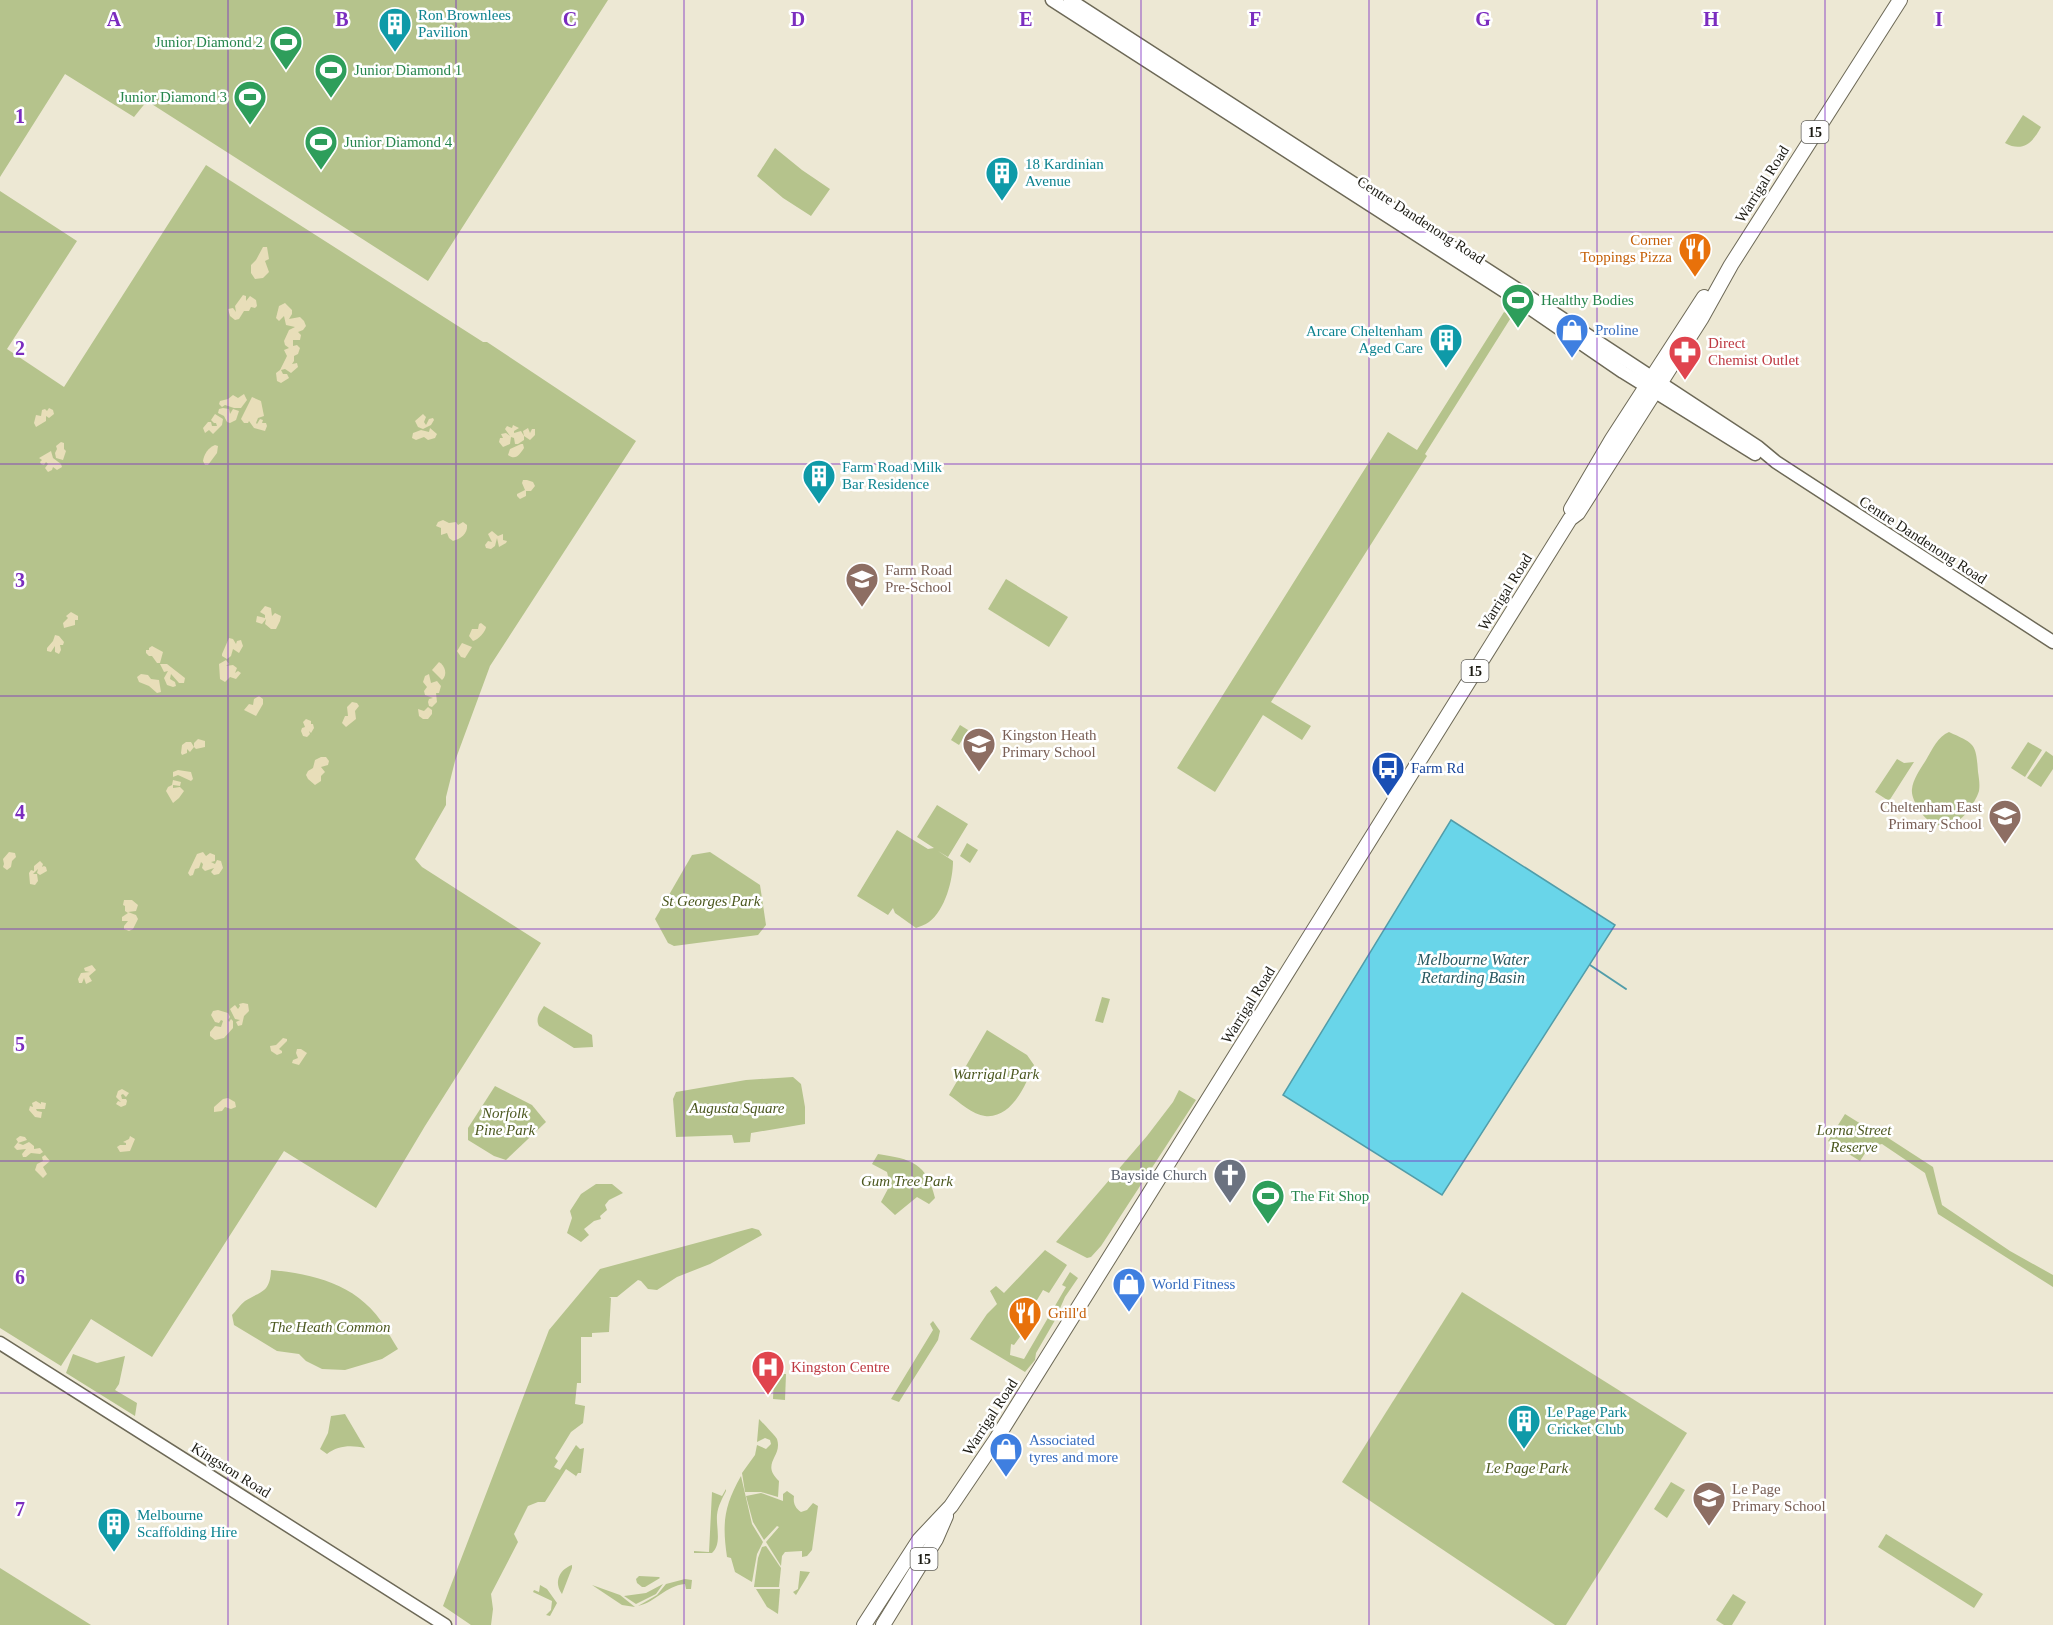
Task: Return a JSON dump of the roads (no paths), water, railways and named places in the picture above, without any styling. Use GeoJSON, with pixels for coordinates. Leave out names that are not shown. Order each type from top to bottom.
{"type":"FeatureCollection","features":[{"type":"Feature","properties":{"kind":"highway","name":"Warrigal Road"},"geometry":{"type":"LineString","coordinates":[[883,1625],[936,1539],[951,1506],[1032,1384],[1116,1245],[1201,1114],[1570,519],[1575,501],[1653,384],[1701,319],[1731,265],[1900,0]]}},
{"type":"Feature","properties":{"kind":"highway","name":"Warrigal Road"},"geometry":{"type":"LineString","coordinates":[[864,1625],[919,1540],[951,1506]]}},
{"type":"Feature","properties":{"kind":"main road","name":"Centre Dandenong Road"},"geometry":{"type":"LineString","coordinates":[[1052,0],[1518,300],[1758,447],[1776,462],[2053,642]]}},
{"type":"Feature","properties":{"kind":"main road","name":"Centre Dandenong Road"},"geometry":{"type":"LineString","coordinates":[[1070,0],[1653,384]]}},
{"type":"Feature","properties":{"kind":"main road","name":"Kingston Road"},"geometry":{"type":"LineString","coordinates":[[0,1343],[445,1625]]}},
{"type":"Feature","properties":{"kind":"water","name":"Melbourne Water Retarding Basin"},"geometry":{"type":"Polygon","coordinates":[[[1451,820],[1615,925],[1442,1195],[1283,1095],[1451,820]]]}},
{"type":"Feature","properties":{"kind":"waterway"},"geometry":{"type":"LineString","coordinates":[[1590,965],[1626,989]]}},
{"type":"Feature","properties":{"kind":"place","name":"Ron Brownlees Pavilion"},"geometry":{"type":"Point","coordinates":[395,53]}},
{"type":"Feature","properties":{"kind":"place","name":"Junior Diamond 2"},"geometry":{"type":"Point","coordinates":[286,71]}},
{"type":"Feature","properties":{"kind":"place","name":"Junior Diamond 1"},"geometry":{"type":"Point","coordinates":[331,99]}},
{"type":"Feature","properties":{"kind":"place","name":"Junior Diamond 3"},"geometry":{"type":"Point","coordinates":[250,126]}},
{"type":"Feature","properties":{"kind":"place","name":"Junior Diamond 4"},"geometry":{"type":"Point","coordinates":[321,171]}},
{"type":"Feature","properties":{"kind":"place","name":"18 Kardinian Avenue"},"geometry":{"type":"Point","coordinates":[1002,202]}},
{"type":"Feature","properties":{"kind":"place","name":"Corner Toppings Pizza"},"geometry":{"type":"Point","coordinates":[1695,278]}},
{"type":"Feature","properties":{"kind":"place","name":"Healthy Bodies"},"geometry":{"type":"Point","coordinates":[1518,329]}},
{"type":"Feature","properties":{"kind":"place","name":"Proline"},"geometry":{"type":"Point","coordinates":[1572,359]}},
{"type":"Feature","properties":{"kind":"place","name":"Arcare Cheltenham Aged Care"},"geometry":{"type":"Point","coordinates":[1446,369]}},
{"type":"Feature","properties":{"kind":"place","name":"Direct Chemist Outlet"},"geometry":{"type":"Point","coordinates":[1685,381]}},
{"type":"Feature","properties":{"kind":"place","name":"Farm Road Milk Bar Residence"},"geometry":{"type":"Point","coordinates":[819,505]}},
{"type":"Feature","properties":{"kind":"place","name":"Farm Road Pre-School"},"geometry":{"type":"Point","coordinates":[862,608]}},
{"type":"Feature","properties":{"kind":"place","name":"Kingston Heath Primary School"},"geometry":{"type":"Point","coordinates":[979,773]}},
{"type":"Feature","properties":{"kind":"place","name":"Farm Rd"},"geometry":{"type":"Point","coordinates":[1388,797]}},
{"type":"Feature","properties":{"kind":"place","name":"Cheltenham East Primary School"},"geometry":{"type":"Point","coordinates":[2005,845]}},
{"type":"Feature","properties":{"kind":"place","name":"Bayside Church"},"geometry":{"type":"Point","coordinates":[1230,1204]}},
{"type":"Feature","properties":{"kind":"place","name":"The Fit Shop"},"geometry":{"type":"Point","coordinates":[1268,1225]}},
{"type":"Feature","properties":{"kind":"place","name":"World Fitness"},"geometry":{"type":"Point","coordinates":[1129,1313]}},
{"type":"Feature","properties":{"kind":"place","name":"Grill'd"},"geometry":{"type":"Point","coordinates":[1025,1342]}},
{"type":"Feature","properties":{"kind":"place","name":"Kingston Centre"},"geometry":{"type":"Point","coordinates":[768,1396]}},
{"type":"Feature","properties":{"kind":"place","name":"Le Page Park Cricket Club"},"geometry":{"type":"Point","coordinates":[1524,1450]}},
{"type":"Feature","properties":{"kind":"place","name":"Associated tyres and more"},"geometry":{"type":"Point","coordinates":[1006,1478]}},
{"type":"Feature","properties":{"kind":"place","name":"Le Page Primary School"},"geometry":{"type":"Point","coordinates":[1709,1527]}},
{"type":"Feature","properties":{"kind":"place","name":"Melbourne Scaffolding Hire"},"geometry":{"type":"Point","coordinates":[114,1553]}},
{"type":"Feature","properties":{"kind":"park label","name":"St Georges Park"},"geometry":{"type":"Point","coordinates":[711,901]}},
{"type":"Feature","properties":{"kind":"park label","name":"Warrigal Park"},"geometry":{"type":"Point","coordinates":[996,1074]}},
{"type":"Feature","properties":{"kind":"park label","name":"Augusta Square"},"geometry":{"type":"Point","coordinates":[737,1108]}},
{"type":"Feature","properties":{"kind":"park label","name":"Norfolk Pine Park"},"geometry":{"type":"Point","coordinates":[505,1122]}},
{"type":"Feature","properties":{"kind":"park label","name":"Lorna Street Reserve"},"geometry":{"type":"Point","coordinates":[1854,1138]}},
{"type":"Feature","properties":{"kind":"park label","name":"Gum Tree Park"},"geometry":{"type":"Point","coordinates":[907,1181]}},
{"type":"Feature","properties":{"kind":"park label","name":"The Heath Common"},"geometry":{"type":"Point","coordinates":[330,1327]}},
{"type":"Feature","properties":{"kind":"park label","name":"Le Page Park"},"geometry":{"type":"Point","coordinates":[1527,1468]}}]}
